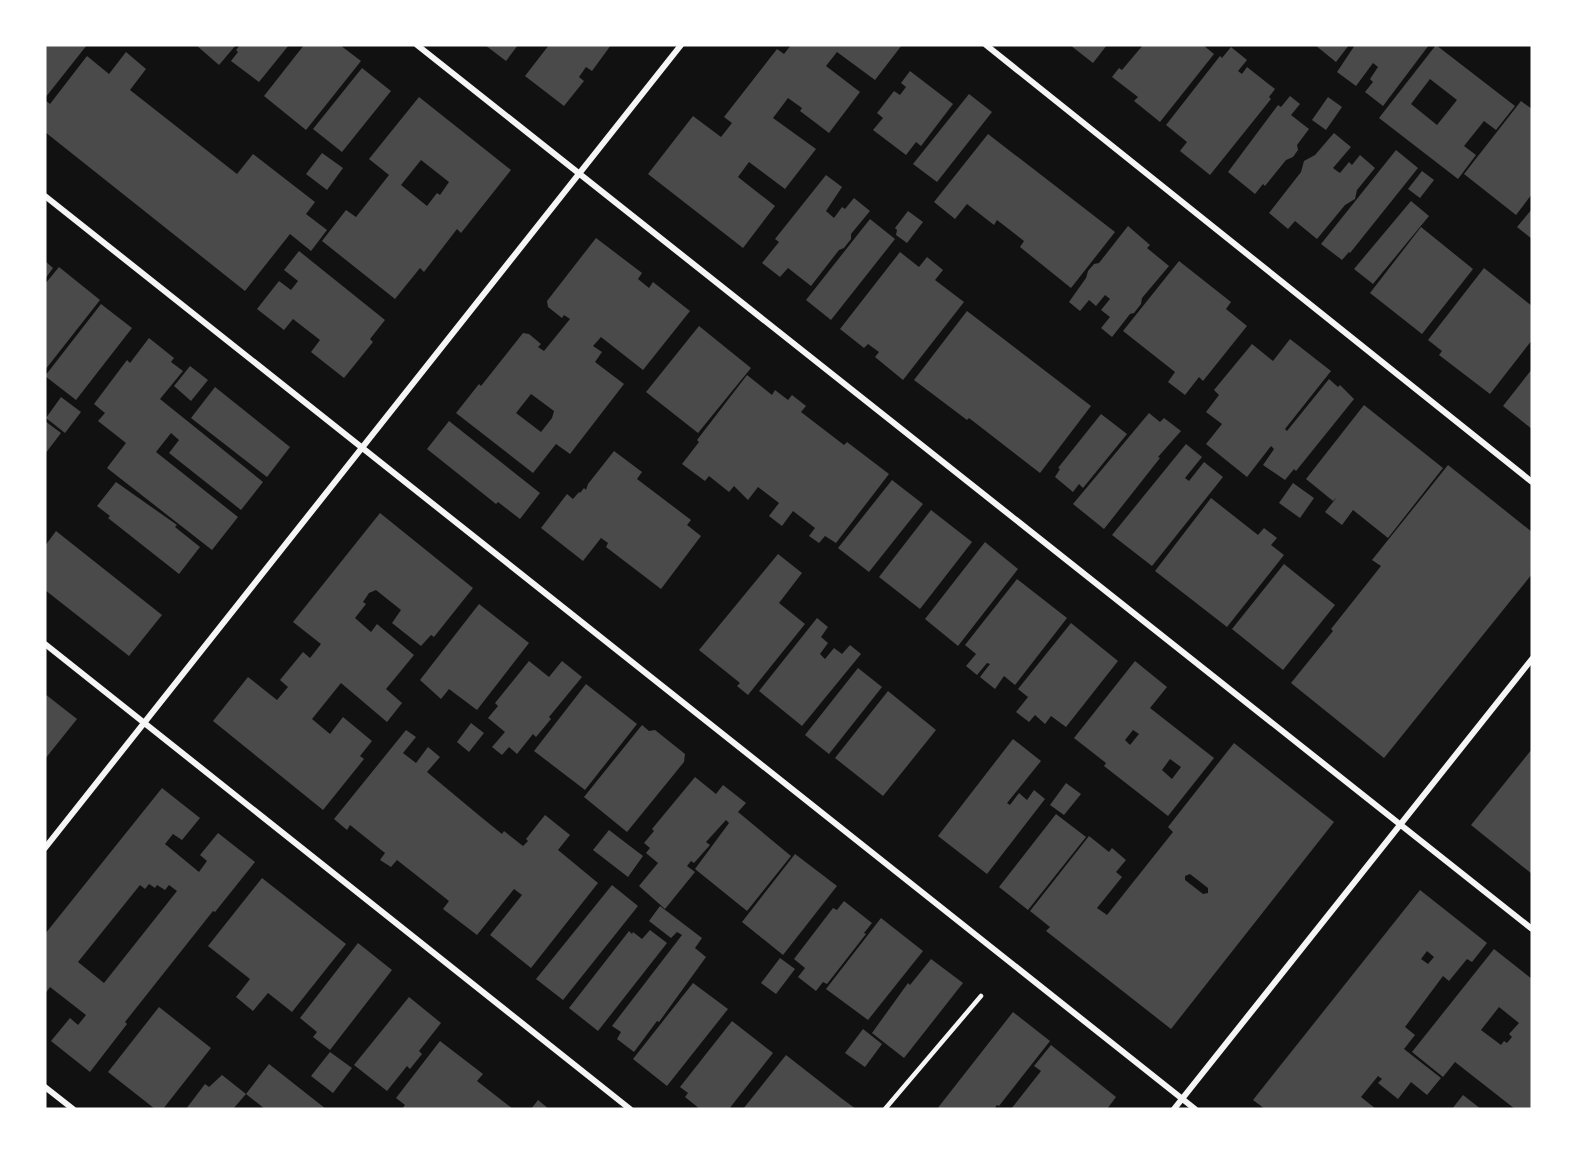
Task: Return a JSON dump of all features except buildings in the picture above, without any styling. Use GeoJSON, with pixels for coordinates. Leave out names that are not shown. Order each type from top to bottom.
{"type":"FeatureCollection","features":[{"type":"Feature","properties":{"kind":"street"},"geometry":{"type":"LineString","coordinates":[[417,45],[1532,930]]}},
{"type":"Feature","properties":{"kind":"street"},"geometry":{"type":"LineString","coordinates":[[45,848],[681,45]]}},
{"type":"Feature","properties":{"kind":"street"},"geometry":{"type":"LineString","coordinates":[[987,45],[1532,482]]}},
{"type":"Feature","properties":{"kind":"street"},"geometry":{"type":"LineString","coordinates":[[45,196],[1195,1109]]}},
{"type":"Feature","properties":{"kind":"street"},"geometry":{"type":"LineString","coordinates":[[45,644],[630,1109]]}},
{"type":"Feature","properties":{"kind":"street"},"geometry":{"type":"LineString","coordinates":[[1174,1109],[1532,659]]}},
{"type":"Feature","properties":{"kind":"street"},"geometry":{"type":"LineString","coordinates":[[45,1087],[73,1109]]}},
{"type":"Feature","properties":{"kind":"lane"},"geometry":{"type":"LineString","coordinates":[[885,1109],[981,996]]}}]}
